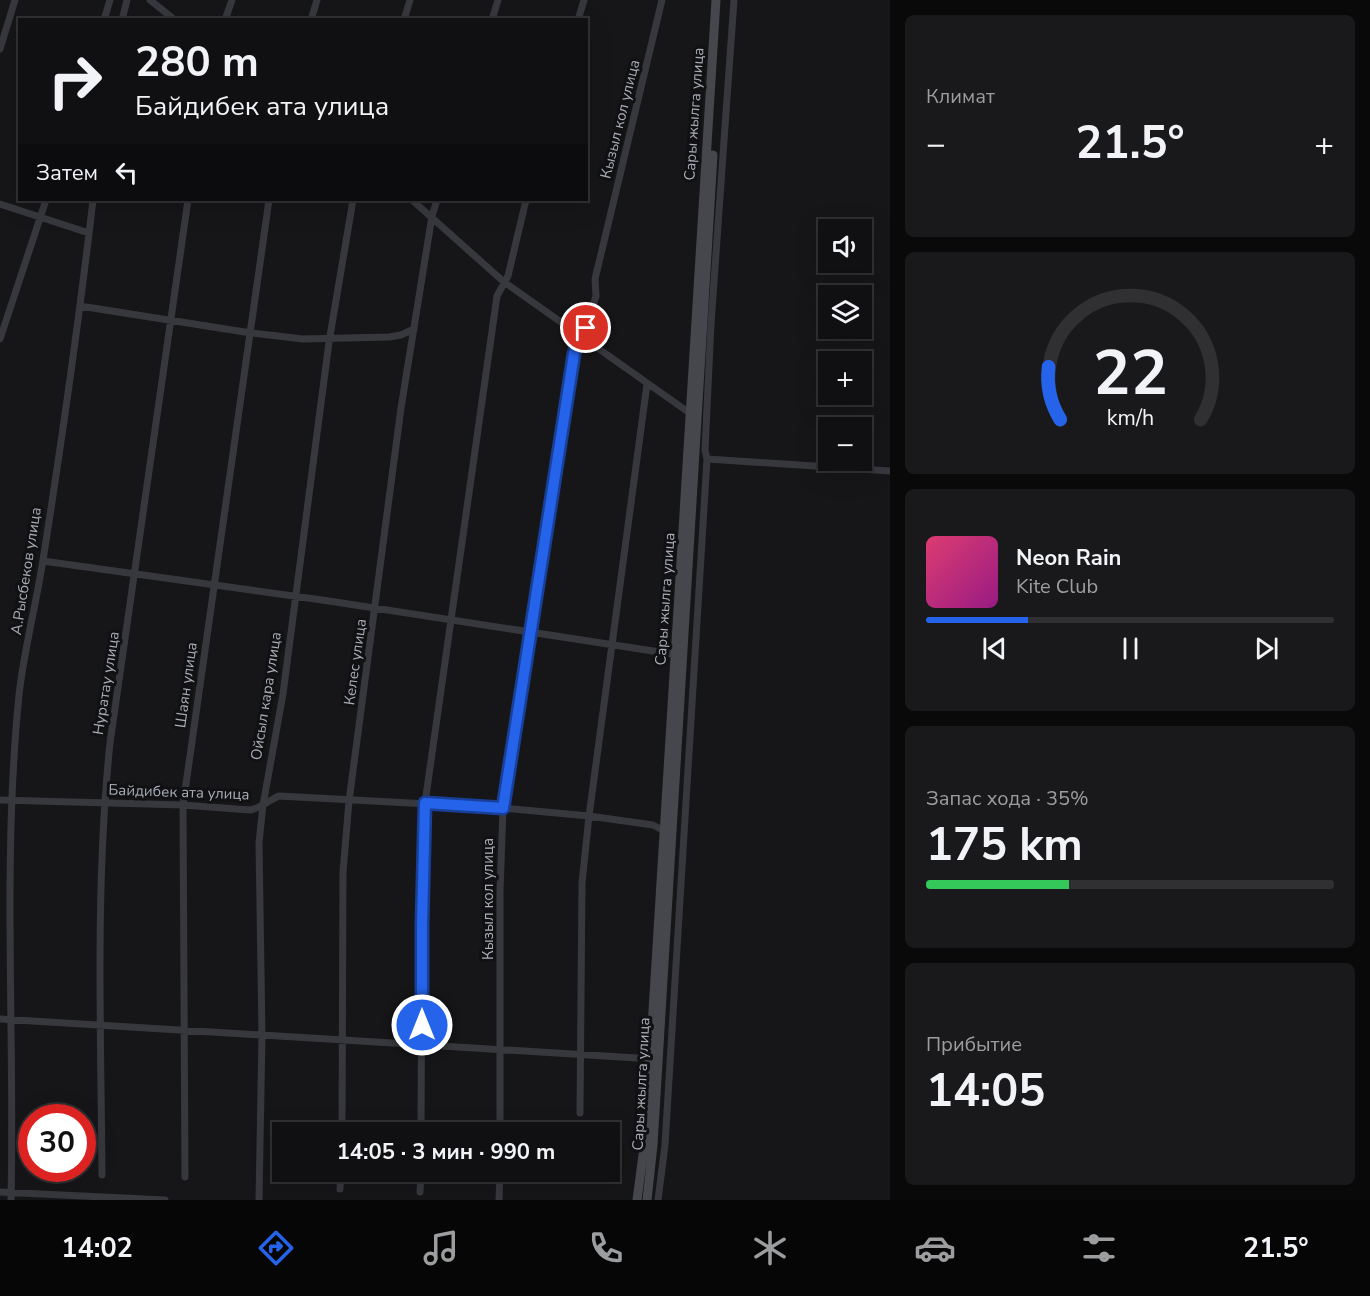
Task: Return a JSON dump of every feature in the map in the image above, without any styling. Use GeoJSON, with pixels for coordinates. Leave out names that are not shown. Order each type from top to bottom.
{"type":"FeatureCollection","features":[{"type":"Feature","properties":{"kind":"main road","name":"Сары жылга улица"},"geometry":{"type":"LineString","coordinates":[[680,655],[691,414],[716,0]]}},
{"type":"Feature","properties":{"kind":"main road","name":"Сары жылга улица"},"geometry":{"type":"LineString","coordinates":[[636,1200],[654,1060],[723,0]]}},
{"type":"Feature","properties":{"kind":"main road","name":"Сары жылга улица"},"geometry":{"type":"LineString","coordinates":[[646,1200],[653,1145],[654,1060]]}},
{"type":"Feature","properties":{"kind":"street"},"geometry":{"type":"LineString","coordinates":[[0,49],[15,0]]}},
{"type":"Feature","properties":{"kind":"street"},"geometry":{"type":"LineString","coordinates":[[105,18],[110,0]]}},
{"type":"Feature","properties":{"kind":"street"},"geometry":{"type":"LineString","coordinates":[[122,18],[127,0]]}},
{"type":"Feature","properties":{"kind":"street"},"geometry":{"type":"LineString","coordinates":[[150,0],[172,18]]}},
{"type":"Feature","properties":{"kind":"street"},"geometry":{"type":"LineString","coordinates":[[226,18],[232,0]]}},
{"type":"Feature","properties":{"kind":"street"},"geometry":{"type":"LineString","coordinates":[[312,18],[317,0]]}},
{"type":"Feature","properties":{"kind":"street"},"geometry":{"type":"LineString","coordinates":[[405,18],[410,0]]}},
{"type":"Feature","properties":{"kind":"street"},"geometry":{"type":"LineString","coordinates":[[493,18],[498,0]]}},
{"type":"Feature","properties":{"kind":"street"},"geometry":{"type":"LineString","coordinates":[[579,18],[584,0]]}},
{"type":"Feature","properties":{"kind":"street","name":"Кызыл кол улица"},"geometry":{"type":"LineString","coordinates":[[500,1122],[500,892],[503,808],[574,354],[579,336],[586,328],[596,296],[595,279],[662,0]]}},
{"type":"Feature","properties":{"kind":"street"},"geometry":{"type":"LineString","coordinates":[[658,1200],[664,1145],[707,459],[705,450],[711,324],[734,0]]}},
{"type":"Feature","properties":{"kind":"street"},"geometry":{"type":"LineString","coordinates":[[0,339],[46,201]]}},
{"type":"Feature","properties":{"kind":"street","name":"А.Рысбеков улица"},"geometry":{"type":"LineString","coordinates":[[11,1197],[12,801],[19,692],[43,561],[93,201]]}},
{"type":"Feature","properties":{"kind":"street","name":"Нуратау улица"},"geometry":{"type":"LineString","coordinates":[[102,1175],[101,1025],[104,803],[110,743],[188,201]]}},
{"type":"Feature","properties":{"kind":"street","name":"Шаян улица"},"geometry":{"type":"LineString","coordinates":[[185,1177],[183,805],[269,201]]}},
{"type":"Feature","properties":{"kind":"street","name":"Ойсыл кара улица"},"geometry":{"type":"LineString","coordinates":[[260,1200],[262,1035],[260,843],[263,805],[283,693],[294,596],[330,339],[353,201]]}},
{"type":"Feature","properties":{"kind":"street"},"geometry":{"type":"LineString","coordinates":[[413,201],[504,282],[691,414]]}},
{"type":"Feature","properties":{"kind":"street","name":"Келес улица"},"geometry":{"type":"LineString","coordinates":[[342,1122],[343,872],[349,801],[401,408],[432,216],[437,201]]}},
{"type":"Feature","properties":{"kind":"street"},"geometry":{"type":"LineString","coordinates":[[421,1122],[425,803],[497,296],[508,276],[526,201]]}},
{"type":"Feature","properties":{"kind":"street"},"geometry":{"type":"LineString","coordinates":[[0,204],[89,233]]}},
{"type":"Feature","properties":{"kind":"street"},"geometry":{"type":"LineString","coordinates":[[80,306],[303,339],[389,337],[414,329]]}},
{"type":"Feature","properties":{"kind":"street"},"geometry":{"type":"LineString","coordinates":[[580,1113],[582,883],[647,384]]}},
{"type":"Feature","properties":{"kind":"street"},"geometry":{"type":"LineString","coordinates":[[707,459],[890,471]]}},
{"type":"Feature","properties":{"kind":"street"},"geometry":{"type":"LineString","coordinates":[[43,561],[294,596],[680,655]]}},
{"type":"Feature","properties":{"kind":"street","name":"Байдибек ата улица"},"geometry":{"type":"LineString","coordinates":[[0,800],[183,805],[250,810],[279,796],[425,803],[589,816],[645,823],[669,833]]}},
{"type":"Feature","properties":{"kind":"street"},"geometry":{"type":"LineString","coordinates":[[0,1019],[654,1060]]}},
{"type":"Feature","properties":{"kind":"street"},"geometry":{"type":"LineString","coordinates":[[340,1182],[340,1189]]}},
{"type":"Feature","properties":{"kind":"street"},"geometry":{"type":"LineString","coordinates":[[420,1182],[420,1192]]}},
{"type":"Feature","properties":{"kind":"street"},"geometry":{"type":"LineString","coordinates":[[499,1200],[500,1182]]}},
{"type":"Feature","properties":{"kind":"street"},"geometry":{"type":"LineString","coordinates":[[0,1192],[11,1197],[165,1200]]}},
{"type":"Feature","properties":{"kind":"route"},"geometry":{"type":"LineString","coordinates":[[422,1025],[425,803],[503,808],[574,354],[579,336],[586,328]]}}]}
